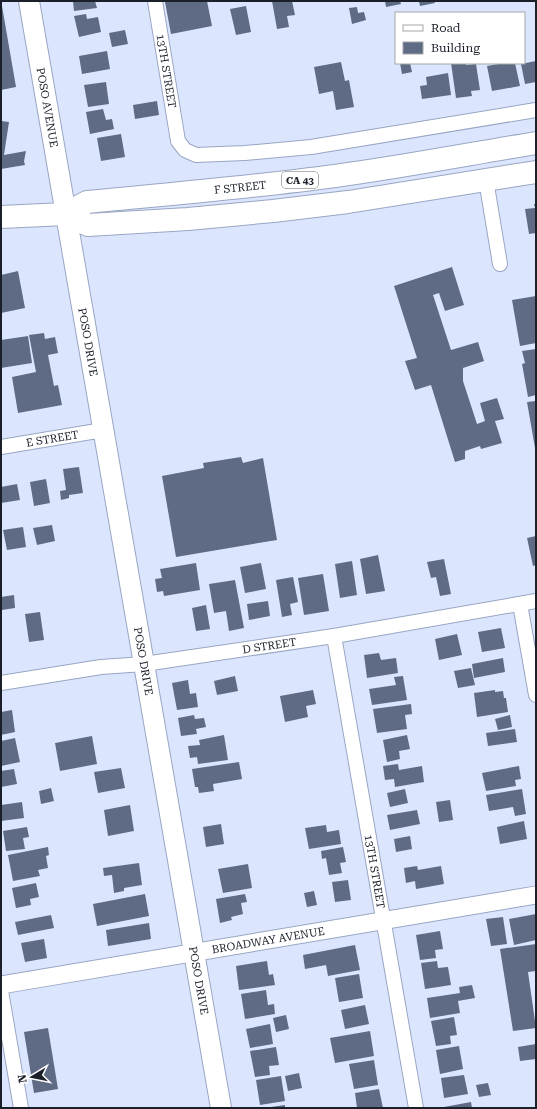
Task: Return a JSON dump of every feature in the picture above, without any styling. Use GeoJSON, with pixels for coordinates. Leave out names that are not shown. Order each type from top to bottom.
{"type":"FeatureCollection","features":[{"type":"Feature","properties":{"kind":"main road","name":"POSO AVENUE"},"geometry":{"type":"LineString","coordinates":[[29,1],[65,214]]}},
{"type":"Feature","properties":{"kind":"main road","name":"F STREET"},"geometry":{"type":"LineString","coordinates":[[1,217],[65,214],[87,202],[329,177],[536,143]]}},
{"type":"Feature","properties":{"kind":"main road","name":"F STREET"},"geometry":{"type":"LineString","coordinates":[[65,214],[88,225],[188,219],[348,202],[536,172]]}},
{"type":"Feature","properties":{"kind":"main road","name":"POSO DRIVE"},"geometry":{"type":"LineString","coordinates":[[65,214],[221,1108]]}},
{"type":"Feature","properties":{"kind":"street","name":"13TH STREET"},"geometry":{"type":"LineString","coordinates":[[155,1],[178,141],[185,150],[196,155],[245,153],[311,147],[536,110]]}},
{"type":"Feature","properties":{"kind":"street"},"geometry":{"type":"LineString","coordinates":[[486,180],[500,264]]}},
{"type":"Feature","properties":{"kind":"street","name":"E STREET"},"geometry":{"type":"LineString","coordinates":[[1,447],[103,430]]}},
{"type":"Feature","properties":{"kind":"street","name":"D STREET"},"geometry":{"type":"LineString","coordinates":[[1,683],[101,667],[144,664],[334,636],[536,601]]}},
{"type":"Feature","properties":{"kind":"street"},"geometry":{"type":"LineString","coordinates":[[520,604],[536,695]]}},
{"type":"Feature","properties":{"kind":"street","name":"13TH STREET"},"geometry":{"type":"LineString","coordinates":[[334,636],[416,1108]]}},
{"type":"Feature","properties":{"kind":"street","name":"BROADWAY AVENUE"},"geometry":{"type":"LineString","coordinates":[[1,985],[536,895]]}},
{"type":"Feature","properties":{"kind":"street"},"geometry":{"type":"LineString","coordinates":[[1,991],[21,1108]]}},
{"type":"Feature","properties":{"kind":"building"},"geometry":{"type":"Polygon","coordinates":[[[73,1],[95,1],[97,8],[74,11],[73,1]]]}},
{"type":"Feature","properties":{"kind":"building"},"geometry":{"type":"Polygon","coordinates":[[[207,1],[212,26],[171,34],[165,2],[207,1]]]}},
{"type":"Feature","properties":{"kind":"building"},"geometry":{"type":"Polygon","coordinates":[[[272,1],[292,1],[295,15],[287,16],[289,27],[277,29],[272,1]]]}},
{"type":"Feature","properties":{"kind":"building"},"geometry":{"type":"Polygon","coordinates":[[[385,1],[400,1],[401,4],[386,7],[385,1]]]}},
{"type":"Feature","properties":{"kind":"building"},"geometry":{"type":"Polygon","coordinates":[[[419,1],[434,1],[435,3],[420,6],[419,1]]]}},
{"type":"Feature","properties":{"kind":"building"},"geometry":{"type":"Polygon","coordinates":[[[1,6],[16,87],[1,90],[1,6]]]}},
{"type":"Feature","properties":{"kind":"building"},"geometry":{"type":"Polygon","coordinates":[[[246,6],[251,32],[236,35],[230,9],[246,6]]]}},
{"type":"Feature","properties":{"kind":"building"},"geometry":{"type":"Polygon","coordinates":[[[357,7],[358,13],[364,12],[366,20],[352,24],[349,8],[357,7]]]}},
{"type":"Feature","properties":{"kind":"building"},"geometry":{"type":"Polygon","coordinates":[[[86,14],[87,19],[98,17],[101,32],[79,37],[74,16],[86,14]]]}},
{"type":"Feature","properties":{"kind":"building"},"geometry":{"type":"Polygon","coordinates":[[[125,30],[128,44],[112,47],[109,33],[125,30]]]}},
{"type":"Feature","properties":{"kind":"building"},"geometry":{"type":"Polygon","coordinates":[[[107,51],[110,69],[82,74],[79,56],[107,51]]]}},
{"type":"Feature","properties":{"kind":"building"},"geometry":{"type":"Polygon","coordinates":[[[536,61],[536,82],[525,84],[521,64],[536,61]]]}},
{"type":"Feature","properties":{"kind":"building"},"geometry":{"type":"Polygon","coordinates":[[[341,62],[345,81],[349,80],[354,107],[336,110],[333,91],[319,94],[314,67],[341,62]]]}},
{"type":"Feature","properties":{"kind":"building"},"geometry":{"type":"Polygon","coordinates":[[[400,64],[410,64],[412,72],[402,74],[400,64]]]}},
{"type":"Feature","properties":{"kind":"building"},"geometry":{"type":"Polygon","coordinates":[[[451,64],[476,64],[480,90],[471,91],[472,96],[456,98],[451,64]]]}},
{"type":"Feature","properties":{"kind":"building"},"geometry":{"type":"Polygon","coordinates":[[[515,64],[520,86],[492,91],[487,66],[515,64]]]}},
{"type":"Feature","properties":{"kind":"building"},"geometry":{"type":"Polygon","coordinates":[[[448,73],[451,95],[422,99],[420,86],[427,85],[426,77],[448,73]]]}},
{"type":"Feature","properties":{"kind":"building"},"geometry":{"type":"Polygon","coordinates":[[[106,82],[109,104],[88,107],[84,85],[106,82]]]}},
{"type":"Feature","properties":{"kind":"building"},"geometry":{"type":"Polygon","coordinates":[[[157,101],[159,115],[135,119],[133,105],[157,101]]]}},
{"type":"Feature","properties":{"kind":"building"},"geometry":{"type":"Polygon","coordinates":[[[103,109],[106,120],[112,119],[114,129],[90,134],[86,112],[103,109]]]}},
{"type":"Feature","properties":{"kind":"building"},"geometry":{"type":"Polygon","coordinates":[[[1,121],[9,122],[4,155],[26,151],[24,161],[25,165],[1,169],[1,121]]]}},
{"type":"Feature","properties":{"kind":"building"},"geometry":{"type":"Polygon","coordinates":[[[121,134],[125,157],[101,161],[97,138],[121,134]]]}},
{"type":"Feature","properties":{"kind":"building"},"geometry":{"type":"Polygon","coordinates":[[[534,204],[536,204],[536,233],[529,234],[525,209],[535,208],[534,204]]]}},
{"type":"Feature","properties":{"kind":"building"},"geometry":{"type":"Polygon","coordinates":[[[452,267],[464,305],[445,311],[439,293],[433,295],[451,350],[478,342],[484,361],[463,368],[463,381],[477,424],[485,421],[480,403],[497,398],[504,419],[495,421],[502,443],[481,449],[480,446],[465,451],[465,459],[455,462],[431,385],[415,390],[405,361],[417,358],[394,286],[452,267]]]}},
{"type":"Feature","properties":{"kind":"building"},"geometry":{"type":"Polygon","coordinates":[[[18,271],[25,308],[1,313],[1,275],[18,271]]]}},
{"type":"Feature","properties":{"kind":"building"},"geometry":{"type":"Polygon","coordinates":[[[536,296],[536,343],[520,346],[512,300],[536,296]]]}},
{"type":"Feature","properties":{"kind":"building"},"geometry":{"type":"Polygon","coordinates":[[[44,333],[45,339],[55,337],[58,353],[48,355],[54,386],[58,385],[62,405],[18,413],[12,377],[36,372],[29,335],[44,333]]]}},
{"type":"Feature","properties":{"kind":"building"},"geometry":{"type":"Polygon","coordinates":[[[28,336],[32,363],[1,368],[1,340],[28,336]]]}},
{"type":"Feature","properties":{"kind":"building"},"geometry":{"type":"Polygon","coordinates":[[[536,349],[536,395],[528,397],[522,364],[525,363],[522,351],[536,349]]]}},
{"type":"Feature","properties":{"kind":"building"},"geometry":{"type":"Polygon","coordinates":[[[536,401],[536,448],[535,448],[527,402],[536,401]]]}},
{"type":"Feature","properties":{"kind":"building"},"geometry":{"type":"Polygon","coordinates":[[[241,457],[243,463],[263,458],[277,540],[176,557],[162,476],[204,468],[203,463],[241,457]]]}},
{"type":"Feature","properties":{"kind":"building"},"geometry":{"type":"Polygon","coordinates":[[[79,467],[83,493],[69,495],[69,498],[61,500],[60,491],[66,490],[63,469],[79,467]]]}},
{"type":"Feature","properties":{"kind":"building"},"geometry":{"type":"Polygon","coordinates":[[[46,479],[50,503],[34,506],[30,482],[46,479]]]}},
{"type":"Feature","properties":{"kind":"building"},"geometry":{"type":"Polygon","coordinates":[[[17,484],[20,500],[1,503],[1,487],[17,484]]]}},
{"type":"Feature","properties":{"kind":"building"},"geometry":{"type":"Polygon","coordinates":[[[52,525],[55,541],[37,545],[33,528],[52,525]]]}},
{"type":"Feature","properties":{"kind":"building"},"geometry":{"type":"Polygon","coordinates":[[[23,527],[26,547],[7,550],[3,530],[23,527]]]}},
{"type":"Feature","properties":{"kind":"building"},"geometry":{"type":"Polygon","coordinates":[[[536,536],[536,565],[533,566],[527,538],[536,536]]]}},
{"type":"Feature","properties":{"kind":"building"},"geometry":{"type":"Polygon","coordinates":[[[378,555],[385,591],[366,594],[360,559],[378,555]]]}},
{"type":"Feature","properties":{"kind":"building"},"geometry":{"type":"Polygon","coordinates":[[[444,559],[451,594],[440,596],[436,577],[431,578],[427,562],[444,559]]]}},
{"type":"Feature","properties":{"kind":"building"},"geometry":{"type":"Polygon","coordinates":[[[352,561],[357,595],[340,598],[335,564],[352,561]]]}},
{"type":"Feature","properties":{"kind":"building"},"geometry":{"type":"Polygon","coordinates":[[[196,563],[200,590],[164,596],[163,591],[157,592],[155,579],[162,578],[160,569],[196,563]]]}},
{"type":"Feature","properties":{"kind":"building"},"geometry":{"type":"Polygon","coordinates":[[[261,563],[266,589],[245,593],[240,567],[261,563]]]}},
{"type":"Feature","properties":{"kind":"building"},"geometry":{"type":"Polygon","coordinates":[[[323,574],[329,611],[304,615],[298,578],[323,574]]]}},
{"type":"Feature","properties":{"kind":"building"},"geometry":{"type":"Polygon","coordinates":[[[293,577],[298,602],[290,604],[292,615],[282,617],[276,580],[293,577]]]}},
{"type":"Feature","properties":{"kind":"building"},"geometry":{"type":"Polygon","coordinates":[[[235,580],[244,628],[229,631],[226,611],[214,613],[209,584],[235,580]]]}},
{"type":"Feature","properties":{"kind":"building"},"geometry":{"type":"Polygon","coordinates":[[[14,595],[15,608],[2,610],[1,597],[14,595]]]}},
{"type":"Feature","properties":{"kind":"building"},"geometry":{"type":"Polygon","coordinates":[[[268,601],[270,616],[249,620],[247,604],[268,601]]]}},
{"type":"Feature","properties":{"kind":"building"},"geometry":{"type":"Polygon","coordinates":[[[206,605],[210,629],[196,631],[192,608],[206,605]]]}},
{"type":"Feature","properties":{"kind":"building"},"geometry":{"type":"Polygon","coordinates":[[[40,612],[44,640],[29,642],[25,614],[40,612]]]}},
{"type":"Feature","properties":{"kind":"building"},"geometry":{"type":"Polygon","coordinates":[[[501,628],[505,648],[482,652],[478,632],[501,628]]]}},
{"type":"Feature","properties":{"kind":"building"},"geometry":{"type":"Polygon","coordinates":[[[457,634],[462,655],[439,660],[435,639],[457,634]]]}},
{"type":"Feature","properties":{"kind":"building"},"geometry":{"type":"Polygon","coordinates":[[[379,653],[381,660],[396,658],[398,673],[367,678],[364,655],[379,653]]]}},
{"type":"Feature","properties":{"kind":"building"},"geometry":{"type":"Polygon","coordinates":[[[503,658],[505,672],[474,678],[472,664],[503,658]]]}},
{"type":"Feature","properties":{"kind":"building"},"geometry":{"type":"Polygon","coordinates":[[[471,668],[475,685],[458,688],[454,671],[471,668]]]}},
{"type":"Feature","properties":{"kind":"building"},"geometry":{"type":"Polygon","coordinates":[[[235,676],[238,691],[217,695],[214,681],[235,676]]]}},
{"type":"Feature","properties":{"kind":"building"},"geometry":{"type":"Polygon","coordinates":[[[403,676],[407,700],[372,705],[369,689],[396,685],[394,677],[403,676]]]}},
{"type":"Feature","properties":{"kind":"building"},"geometry":{"type":"Polygon","coordinates":[[[188,680],[190,694],[196,693],[198,707],[177,710],[172,683],[188,680]]]}},
{"type":"Feature","properties":{"kind":"building"},"geometry":{"type":"Polygon","coordinates":[[[313,690],[316,704],[306,706],[308,717],[285,722],[280,696],[313,690]]]}},
{"type":"Feature","properties":{"kind":"building"},"geometry":{"type":"Polygon","coordinates":[[[495,690],[495,692],[503,691],[504,698],[506,698],[508,712],[477,717],[474,693],[495,690]]]}},
{"type":"Feature","properties":{"kind":"building"},"geometry":{"type":"Polygon","coordinates":[[[411,704],[412,714],[405,715],[407,729],[377,733],[373,709],[411,704]]]}},
{"type":"Feature","properties":{"kind":"building"},"geometry":{"type":"Polygon","coordinates":[[[12,710],[15,732],[1,735],[1,712],[12,710]]]}},
{"type":"Feature","properties":{"kind":"building"},"geometry":{"type":"Polygon","coordinates":[[[194,715],[195,719],[204,718],[206,727],[196,729],[197,734],[181,736],[178,718],[194,715]]]}},
{"type":"Feature","properties":{"kind":"building"},"geometry":{"type":"Polygon","coordinates":[[[510,715],[512,727],[498,730],[495,719],[510,715]]]}},
{"type":"Feature","properties":{"kind":"building"},"geometry":{"type":"Polygon","coordinates":[[[515,729],[517,742],[488,746],[486,733],[515,729]]]}},
{"type":"Feature","properties":{"kind":"building"},"geometry":{"type":"Polygon","coordinates":[[[224,735],[228,760],[198,764],[197,757],[190,758],[188,746],[200,745],[199,740],[224,735]]]}},
{"type":"Feature","properties":{"kind":"building"},"geometry":{"type":"Polygon","coordinates":[[[407,735],[410,749],[399,751],[400,759],[387,762],[383,740],[407,735]]]}},
{"type":"Feature","properties":{"kind":"building"},"geometry":{"type":"Polygon","coordinates":[[[92,736],[97,764],[60,771],[55,743],[92,736]]]}},
{"type":"Feature","properties":{"kind":"building"},"geometry":{"type":"Polygon","coordinates":[[[15,738],[20,762],[1,766],[1,741],[15,738]]]}},
{"type":"Feature","properties":{"kind":"building"},"geometry":{"type":"Polygon","coordinates":[[[239,762],[242,779],[213,784],[214,791],[199,793],[198,787],[195,787],[192,769],[239,762]]]}},
{"type":"Feature","properties":{"kind":"building"},"geometry":{"type":"Polygon","coordinates":[[[398,764],[399,770],[422,766],[424,782],[395,787],[394,779],[385,780],[383,766],[398,764]]]}},
{"type":"Feature","properties":{"kind":"building"},"geometry":{"type":"Polygon","coordinates":[[[519,766],[521,779],[515,780],[516,786],[486,791],[482,773],[519,766]]]}},
{"type":"Feature","properties":{"kind":"building"},"geometry":{"type":"Polygon","coordinates":[[[121,768],[125,788],[98,793],[94,772],[121,768]]]}},
{"type":"Feature","properties":{"kind":"building"},"geometry":{"type":"Polygon","coordinates":[[[14,769],[17,784],[1,787],[1,771],[14,769]]]}},
{"type":"Feature","properties":{"kind":"building"},"geometry":{"type":"Polygon","coordinates":[[[51,788],[54,801],[41,804],[39,791],[51,788]]]}},
{"type":"Feature","properties":{"kind":"building"},"geometry":{"type":"Polygon","coordinates":[[[405,789],[408,803],[390,807],[387,793],[405,789]]]}},
{"type":"Feature","properties":{"kind":"building"},"geometry":{"type":"Polygon","coordinates":[[[522,789],[526,814],[515,816],[513,807],[489,811],[486,795],[522,789]]]}},
{"type":"Feature","properties":{"kind":"building"},"geometry":{"type":"Polygon","coordinates":[[[450,800],[453,820],[439,822],[436,802],[450,800]]]}},
{"type":"Feature","properties":{"kind":"building"},"geometry":{"type":"Polygon","coordinates":[[[22,802],[24,818],[1,821],[1,805],[22,802]]]}},
{"type":"Feature","properties":{"kind":"building"},"geometry":{"type":"Polygon","coordinates":[[[130,805],[134,831],[108,836],[104,810],[130,805]]]}},
{"type":"Feature","properties":{"kind":"building"},"geometry":{"type":"Polygon","coordinates":[[[417,810],[420,824],[390,830],[387,815],[417,810]]]}},
{"type":"Feature","properties":{"kind":"building"},"geometry":{"type":"Polygon","coordinates":[[[524,821],[527,839],[500,844],[497,827],[524,821]]]}},
{"type":"Feature","properties":{"kind":"building"},"geometry":{"type":"Polygon","coordinates":[[[221,824],[224,844],[206,847],[203,827],[221,824]]]}},
{"type":"Feature","properties":{"kind":"building"},"geometry":{"type":"Polygon","coordinates":[[[326,825],[327,832],[339,830],[341,844],[309,849],[305,828],[326,825]]]}},
{"type":"Feature","properties":{"kind":"building"},"geometry":{"type":"Polygon","coordinates":[[[27,827],[29,837],[23,838],[25,849],[6,851],[3,831],[27,827]]]}},
{"type":"Feature","properties":{"kind":"building"},"geometry":{"type":"Polygon","coordinates":[[[410,836],[412,849],[396,852],[394,839],[410,836]]]}},
{"type":"Feature","properties":{"kind":"building"},"geometry":{"type":"Polygon","coordinates":[[[48,847],[49,855],[46,856],[48,868],[38,870],[40,876],[13,881],[8,855],[48,847]]]}},
{"type":"Feature","properties":{"kind":"building"},"geometry":{"type":"Polygon","coordinates":[[[343,847],[346,862],[340,863],[342,873],[329,875],[326,858],[322,859],[321,851],[343,847]]]}},
{"type":"Feature","properties":{"kind":"building"},"geometry":{"type":"Polygon","coordinates":[[[139,863],[142,885],[124,888],[124,891],[114,893],[112,875],[104,876],[103,868],[139,863]]]}},
{"type":"Feature","properties":{"kind":"building"},"geometry":{"type":"Polygon","coordinates":[[[248,864],[252,888],[223,893],[218,869],[248,864]]]}},
{"type":"Feature","properties":{"kind":"building"},"geometry":{"type":"Polygon","coordinates":[[[417,866],[418,870],[441,866],[444,884],[416,889],[415,881],[406,883],[404,868],[417,866]]]}},
{"type":"Feature","properties":{"kind":"building"},"geometry":{"type":"Polygon","coordinates":[[[348,880],[351,900],[335,902],[332,882],[348,880]]]}},
{"type":"Feature","properties":{"kind":"building"},"geometry":{"type":"Polygon","coordinates":[[[36,883],[39,897],[30,899],[31,905],[16,908],[12,888],[36,883]]]}},
{"type":"Feature","properties":{"kind":"building"},"geometry":{"type":"Polygon","coordinates":[[[314,891],[317,905],[307,907],[304,893],[314,891]]]}},
{"type":"Feature","properties":{"kind":"building"},"geometry":{"type":"Polygon","coordinates":[[[145,894],[149,916],[97,926],[93,904],[145,894]]]}},
{"type":"Feature","properties":{"kind":"building"},"geometry":{"type":"Polygon","coordinates":[[[245,894],[247,902],[241,903],[243,914],[231,917],[232,920],[220,923],[216,899],[245,894]]]}},
{"type":"Feature","properties":{"kind":"building"},"geometry":{"type":"Polygon","coordinates":[[[536,914],[536,940],[514,945],[509,919],[536,914]]]}},
{"type":"Feature","properties":{"kind":"building"},"geometry":{"type":"Polygon","coordinates":[[[51,915],[54,928],[18,935],[15,922],[51,915]]]}},
{"type":"Feature","properties":{"kind":"building"},"geometry":{"type":"Polygon","coordinates":[[[503,917],[507,944],[491,946],[486,919],[503,917]]]}},
{"type":"Feature","properties":{"kind":"building"},"geometry":{"type":"Polygon","coordinates":[[[149,923],[151,939],[108,946],[106,930],[149,923]]]}},
{"type":"Feature","properties":{"kind":"building"},"geometry":{"type":"Polygon","coordinates":[[[440,931],[443,949],[435,950],[436,958],[420,960],[416,935],[440,931]]]}},
{"type":"Feature","properties":{"kind":"building"},"geometry":{"type":"Polygon","coordinates":[[[44,939],[47,958],[25,962],[21,943],[44,939]]]}},
{"type":"Feature","properties":{"kind":"building"},"geometry":{"type":"Polygon","coordinates":[[[536,944],[536,971],[528,972],[536,1028],[513,1031],[500,949],[536,944]]]}},
{"type":"Feature","properties":{"kind":"building"},"geometry":{"type":"Polygon","coordinates":[[[355,945],[360,970],[328,976],[326,965],[305,969],[303,955],[355,945]]]}},
{"type":"Feature","properties":{"kind":"building"},"geometry":{"type":"Polygon","coordinates":[[[267,961],[269,975],[273,974],[275,985],[239,990],[236,966],[267,961]]]}},
{"type":"Feature","properties":{"kind":"building"},"geometry":{"type":"Polygon","coordinates":[[[437,961],[438,968],[448,967],[451,985],[425,989],[421,963],[437,961]]]}},
{"type":"Feature","properties":{"kind":"building"},"geometry":{"type":"Polygon","coordinates":[[[359,974],[363,998],[339,1002],[335,978],[359,974]]]}},
{"type":"Feature","properties":{"kind":"building"},"geometry":{"type":"Polygon","coordinates":[[[472,985],[475,998],[458,1001],[460,1013],[430,1018],[427,998],[460,993],[459,987],[472,985]]]}},
{"type":"Feature","properties":{"kind":"building"},"geometry":{"type":"Polygon","coordinates":[[[266,990],[268,1005],[274,1004],[275,1014],[245,1019],[241,994],[266,990]]]}},
{"type":"Feature","properties":{"kind":"building"},"geometry":{"type":"Polygon","coordinates":[[[365,1005],[369,1024],[345,1029],[341,1010],[365,1005]]]}},
{"type":"Feature","properties":{"kind":"building"},"geometry":{"type":"Polygon","coordinates":[[[286,1015],[289,1029],[276,1032],[273,1018],[286,1015]]]}},
{"type":"Feature","properties":{"kind":"building"},"geometry":{"type":"Polygon","coordinates":[[[454,1017],[457,1035],[450,1036],[451,1044],[436,1046],[431,1021],[454,1017]]]}},
{"type":"Feature","properties":{"kind":"building"},"geometry":{"type":"Polygon","coordinates":[[[270,1024],[273,1044],[250,1048],[246,1029],[270,1024]]]}},
{"type":"Feature","properties":{"kind":"building"},"geometry":{"type":"Polygon","coordinates":[[[48,1028],[58,1089],[34,1093],[24,1032],[48,1028]]]}},
{"type":"Feature","properties":{"kind":"building"},"geometry":{"type":"Polygon","coordinates":[[[370,1031],[374,1056],[335,1063],[330,1038],[370,1031]]]}},
{"type":"Feature","properties":{"kind":"building"},"geometry":{"type":"Polygon","coordinates":[[[536,1044],[536,1059],[520,1061],[518,1047],[536,1044]]]}},
{"type":"Feature","properties":{"kind":"building"},"geometry":{"type":"Polygon","coordinates":[[[459,1046],[463,1069],[440,1074],[436,1050],[459,1046]]]}},
{"type":"Feature","properties":{"kind":"building"},"geometry":{"type":"Polygon","coordinates":[[[276,1047],[279,1065],[269,1066],[270,1075],[255,1077],[250,1051],[276,1047]]]}},
{"type":"Feature","properties":{"kind":"building"},"geometry":{"type":"Polygon","coordinates":[[[374,1060],[378,1085],[354,1089],[349,1064],[374,1060]]]}},
{"type":"Feature","properties":{"kind":"building"},"geometry":{"type":"Polygon","coordinates":[[[299,1073],[302,1088],[288,1091],[285,1076],[299,1073]]]}},
{"type":"Feature","properties":{"kind":"building"},"geometry":{"type":"Polygon","coordinates":[[[464,1075],[468,1094],[444,1098],[441,1078],[464,1075]]]}},
{"type":"Feature","properties":{"kind":"building"},"geometry":{"type":"Polygon","coordinates":[[[281,1076],[285,1101],[260,1105],[256,1080],[281,1076]]]}},
{"type":"Feature","properties":{"kind":"building"},"geometry":{"type":"Polygon","coordinates":[[[488,1083],[491,1095],[479,1097],[476,1085],[488,1083]]]}},
{"type":"Feature","properties":{"kind":"building"},"geometry":{"type":"Polygon","coordinates":[[[379,1089],[383,1108],[357,1108],[355,1093],[379,1089]]]}},
{"type":"Feature","properties":{"kind":"building"},"geometry":{"type":"Polygon","coordinates":[[[471,1102],[472,1108],[444,1108],[444,1107],[471,1102]]]}},
{"type":"Feature","properties":{"kind":"building"},"geometry":{"type":"Polygon","coordinates":[[[285,1105],[285,1108],[271,1107],[285,1105]]]}}]}
